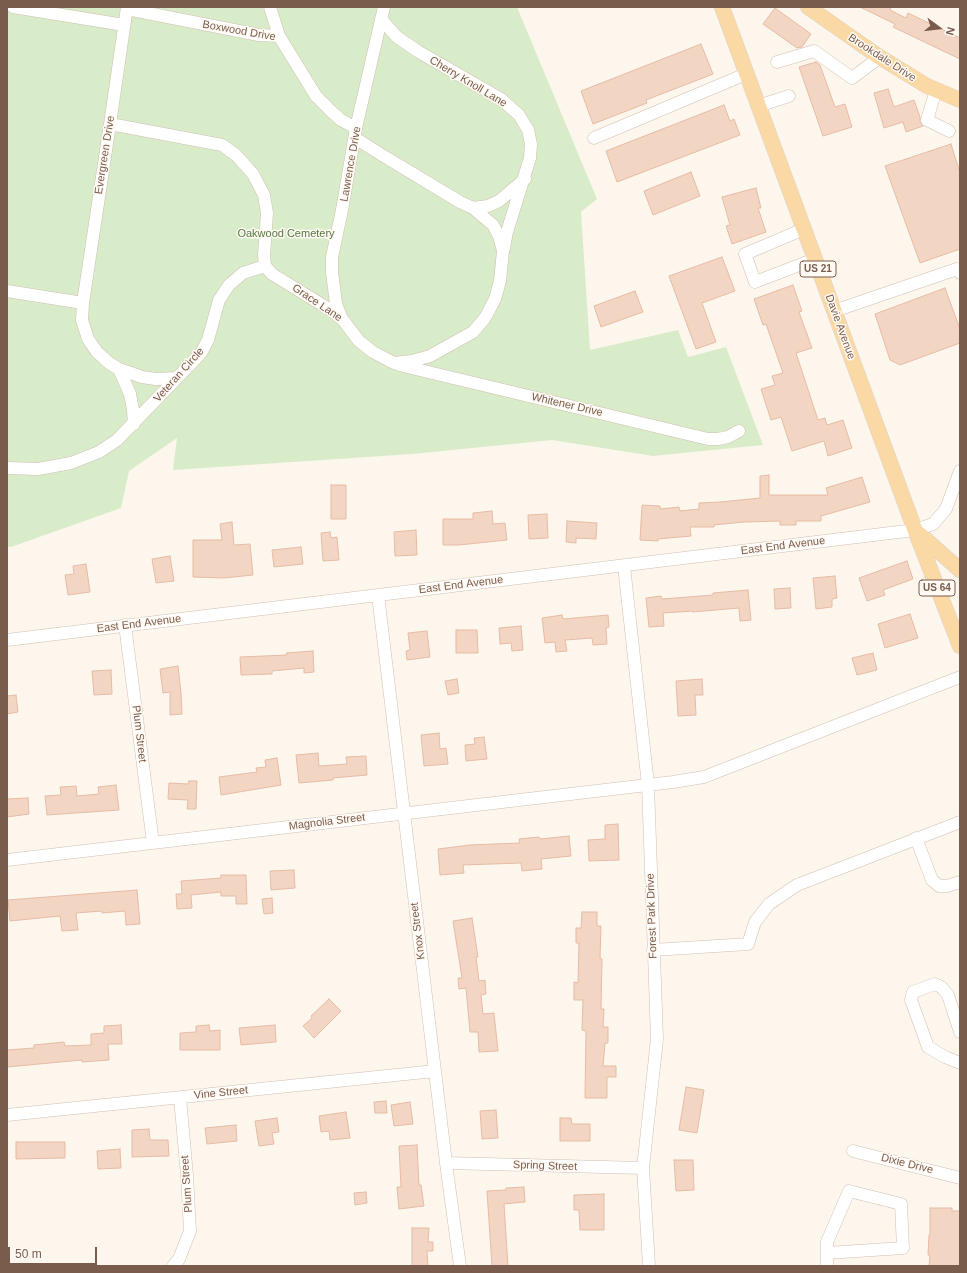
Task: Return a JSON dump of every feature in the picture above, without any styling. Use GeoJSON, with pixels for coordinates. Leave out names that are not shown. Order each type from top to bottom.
{"type":"FeatureCollection","features":[{"type":"Feature","properties":{"kind":"main road","name":"Davie Avenue"},"geometry":{"type":"LineString","coordinates":[[722,7],[915,530],[957,629],[960,646]]}},
{"type":"Feature","properties":{"kind":"main road","name":"Brookdale Drive"},"geometry":{"type":"LineString","coordinates":[[808,7],[879,58],[926,86],[960,100]]}},
{"type":"Feature","properties":{"kind":"main road","name":"US 21"},"geometry":{"type":"LineString","coordinates":[[915,530],[960,570]]}},
{"type":"Feature","properties":{"kind":"street"},"geometry":{"type":"LineString","coordinates":[[13,7],[124,25]]}},
{"type":"Feature","properties":{"kind":"street"},"geometry":{"type":"LineString","coordinates":[[270,7],[279,36]]}},
{"type":"Feature","properties":{"kind":"street","name":"Evergreen Drive"},"geometry":{"type":"LineString","coordinates":[[119,369],[109,363],[97,352],[88,339],[82,320],[83,303],[127,8]]}},
{"type":"Feature","properties":{"kind":"street","name":"Boxwood Drive"},"geometry":{"type":"LineString","coordinates":[[127,8],[259,35],[279,36],[316,96],[356,133]]}},
{"type":"Feature","properties":{"kind":"street","name":"Lawrence Drive"},"geometry":{"type":"LineString","coordinates":[[343,320],[336,304],[332,272],[332,257],[356,133],[382,13]]}},
{"type":"Feature","properties":{"kind":"street","name":"Cherry Knoll Lane"},"geometry":{"type":"LineString","coordinates":[[382,13],[397,37],[413,48],[501,99],[519,115],[528,130],[531,144],[530,158],[507,232],[503,251]]}},
{"type":"Feature","properties":{"kind":"street"},"geometry":{"type":"LineString","coordinates":[[777,62],[814,51],[852,78],[879,58]]}},
{"type":"Feature","properties":{"kind":"street"},"geometry":{"type":"LineString","coordinates":[[594,138],[746,74]]}},
{"type":"Feature","properties":{"kind":"street"},"geometry":{"type":"LineString","coordinates":[[936,90],[927,120],[949,131]]}},
{"type":"Feature","properties":{"kind":"street"},"geometry":{"type":"LineString","coordinates":[[758,106],[789,96]]}},
{"type":"Feature","properties":{"kind":"street"},"geometry":{"type":"LineString","coordinates":[[110,124],[222,146],[236,155],[253,174],[264,195],[267,213],[264,255],[266,266]]}},
{"type":"Feature","properties":{"kind":"street"},"geometry":{"type":"LineString","coordinates":[[356,133],[382,156],[453,198],[473,208],[493,224],[499,236],[503,251],[500,281],[495,299],[485,318],[473,332],[430,356],[412,361],[394,363]]}},
{"type":"Feature","properties":{"kind":"street"},"geometry":{"type":"LineString","coordinates":[[473,208],[488,206],[499,201],[525,178]]}},
{"type":"Feature","properties":{"kind":"street"},"geometry":{"type":"LineString","coordinates":[[804,229],[745,254],[755,282],[815,259]]}},
{"type":"Feature","properties":{"kind":"street","name":"Grace Lane"},"geometry":{"type":"LineString","coordinates":[[266,266],[272,274],[343,320],[359,341],[373,352],[394,363]]}},
{"type":"Feature","properties":{"kind":"street","name":"Veteran Circle"},"geometry":{"type":"LineString","coordinates":[[7,468],[38,468],[71,462],[99,452],[117,440],[201,353],[208,340],[219,300],[229,285],[243,272],[266,266]]}},
{"type":"Feature","properties":{"kind":"street"},"geometry":{"type":"LineString","coordinates":[[834,311],[957,269],[960,273]]}},
{"type":"Feature","properties":{"kind":"street"},"geometry":{"type":"LineString","coordinates":[[7,291],[83,303]]}},
{"type":"Feature","properties":{"kind":"street","name":"Whitener Drive"},"geometry":{"type":"LineString","coordinates":[[394,363],[436,375],[718,440],[739,431]]}},
{"type":"Feature","properties":{"kind":"street"},"geometry":{"type":"LineString","coordinates":[[119,369],[142,377],[156,379],[177,378]]}},
{"type":"Feature","properties":{"kind":"street"},"geometry":{"type":"LineString","coordinates":[[119,369],[130,394],[134,424]]}},
{"type":"Feature","properties":{"kind":"street","name":"East End Avenue"},"geometry":{"type":"LineString","coordinates":[[7,640],[915,530],[933,524],[946,509],[960,471]]}},
{"type":"Feature","properties":{"kind":"street","name":"Forest Park Drive"},"geometry":{"type":"LineString","coordinates":[[624,566],[648,785],[654,950],[657,1039],[643,1168],[649,1266]]}},
{"type":"Feature","properties":{"kind":"street","name":"Knox Street"},"geometry":{"type":"LineString","coordinates":[[378,595],[446,1163],[460,1266]]}},
{"type":"Feature","properties":{"kind":"street","name":"Plum Street"},"geometry":{"type":"LineString","coordinates":[[125,626],[153,843]]}},
{"type":"Feature","properties":{"kind":"street","name":"Magnolia Street"},"geometry":{"type":"LineString","coordinates":[[7,860],[648,785],[704,777],[960,677]]}},
{"type":"Feature","properties":{"kind":"street"},"geometry":{"type":"LineString","coordinates":[[654,950],[748,944],[756,922],[769,904],[797,885],[960,822]]}},
{"type":"Feature","properties":{"kind":"street"},"geometry":{"type":"LineString","coordinates":[[916,838],[932,880],[939,886],[947,886],[960,882]]}},
{"type":"Feature","properties":{"kind":"street"},"geometry":{"type":"LineString","coordinates":[[960,1032],[948,995],[941,988],[935,984],[913,992],[911,1000],[928,1047],[945,1057],[960,1063]]}},
{"type":"Feature","properties":{"kind":"street","name":"Vine Street"},"geometry":{"type":"LineString","coordinates":[[7,1115],[435,1071]]}},
{"type":"Feature","properties":{"kind":"street","name":"Plum Street"},"geometry":{"type":"LineString","coordinates":[[173,1266],[179,1259],[190,1231],[187,1175],[180,1098]]}},
{"type":"Feature","properties":{"kind":"street","name":"Dixie Drive"},"geometry":{"type":"LineString","coordinates":[[853,1151],[960,1178]]}},
{"type":"Feature","properties":{"kind":"street","name":"Spring Street"},"geometry":{"type":"LineString","coordinates":[[446,1163],[643,1168]]}},
{"type":"Feature","properties":{"kind":"street"},"geometry":{"type":"LineString","coordinates":[[827,1253],[903,1248],[901,1204],[850,1191],[828,1242],[827,1253],[827,1266]]}},
{"type":"Feature","properties":{"kind":"green space","name":"Oakwood Cemetery"},"geometry":{"type":"Polygon","coordinates":[[[7,7],[517,7],[597,199],[581,212],[590,350],[678,330],[688,357],[726,347],[763,445],[653,456],[552,440],[412,454],[173,470],[177,438],[129,471],[121,508],[11,547],[7,547],[7,7]]]}},
{"type":"Feature","properties":{"kind":"building"},"geometry":{"type":"Polygon","coordinates":[[[860,7],[891,7],[890,10],[906,18],[908,13],[960,38],[960,59],[893,27],[895,24],[860,7]]]}},
{"type":"Feature","properties":{"kind":"building"},"geometry":{"type":"Polygon","coordinates":[[[775,8],[811,34],[802,47],[797,48],[763,24],[775,8]]]}},
{"type":"Feature","properties":{"kind":"building"},"geometry":{"type":"Polygon","coordinates":[[[701,44],[713,74],[646,100],[647,103],[593,124],[581,91],[701,44]]]}},
{"type":"Feature","properties":{"kind":"building"},"geometry":{"type":"Polygon","coordinates":[[[816,62],[820,65],[835,107],[845,104],[852,127],[823,136],[799,67],[816,62]]]}},
{"type":"Feature","properties":{"kind":"building"},"geometry":{"type":"Polygon","coordinates":[[[888,89],[894,107],[914,100],[920,117],[920,122],[923,126],[906,132],[903,122],[884,128],[874,93],[888,89]]]}},
{"type":"Feature","properties":{"kind":"building"},"geometry":{"type":"Polygon","coordinates":[[[724,105],[730,121],[734,119],[740,135],[617,182],[606,151],[724,105]]]}},
{"type":"Feature","properties":{"kind":"building"},"geometry":{"type":"Polygon","coordinates":[[[951,144],[960,173],[960,249],[920,263],[885,166],[951,144]]]}},
{"type":"Feature","properties":{"kind":"building"},"geometry":{"type":"Polygon","coordinates":[[[691,172],[700,196],[653,215],[644,191],[691,172]]]}},
{"type":"Feature","properties":{"kind":"building"},"geometry":{"type":"Polygon","coordinates":[[[756,188],[761,208],[758,208],[766,232],[732,244],[726,226],[730,225],[722,197],[756,188]]]}},
{"type":"Feature","properties":{"kind":"building"},"geometry":{"type":"Polygon","coordinates":[[[722,257],[735,291],[702,303],[716,342],[696,349],[669,276],[722,257]]]}},
{"type":"Feature","properties":{"kind":"building"},"geometry":{"type":"Polygon","coordinates":[[[793,285],[802,311],[799,312],[812,348],[796,353],[818,420],[825,418],[827,425],[843,420],[852,448],[828,456],[824,441],[792,451],[781,417],[771,420],[761,389],[775,385],[772,376],[783,373],[766,324],[763,325],[754,299],[793,285]]]}},
{"type":"Feature","properties":{"kind":"building"},"geometry":{"type":"Polygon","coordinates":[[[945,288],[960,329],[960,343],[900,365],[890,360],[875,314],[945,288]]]}},
{"type":"Feature","properties":{"kind":"building"},"geometry":{"type":"Polygon","coordinates":[[[635,291],[643,312],[601,327],[594,306],[635,291]]]}},
{"type":"Feature","properties":{"kind":"building"},"geometry":{"type":"Polygon","coordinates":[[[769,475],[769,495],[828,495],[826,488],[862,477],[870,502],[821,516],[821,521],[796,521],[796,525],[780,525],[780,521],[744,522],[714,525],[714,527],[690,527],[691,536],[658,539],[658,541],[640,540],[642,505],[660,506],[660,509],[679,507],[680,511],[699,509],[699,503],[760,498],[760,476],[769,475]]]}},
{"type":"Feature","properties":{"kind":"building"},"geometry":{"type":"Polygon","coordinates":[[[331,485],[346,485],[346,519],[331,519],[331,485]]]}},
{"type":"Feature","properties":{"kind":"building"},"geometry":{"type":"Polygon","coordinates":[[[492,511],[493,524],[505,523],[507,540],[459,545],[443,545],[443,519],[473,519],[473,513],[492,511]]]}},
{"type":"Feature","properties":{"kind":"building"},"geometry":{"type":"Polygon","coordinates":[[[547,514],[548,538],[529,539],[528,515],[547,514]]]}},
{"type":"Feature","properties":{"kind":"building"},"geometry":{"type":"Polygon","coordinates":[[[567,521],[597,523],[596,539],[576,538],[576,543],[566,542],[567,521]]]}},
{"type":"Feature","properties":{"kind":"building"},"geometry":{"type":"Polygon","coordinates":[[[232,522],[234,545],[250,544],[253,575],[224,578],[193,577],[193,540],[222,540],[220,524],[232,522]]]}},
{"type":"Feature","properties":{"kind":"building"},"geometry":{"type":"Polygon","coordinates":[[[416,530],[417,555],[395,556],[394,532],[416,530]]]}},
{"type":"Feature","properties":{"kind":"building"},"geometry":{"type":"Polygon","coordinates":[[[330,532],[331,538],[337,537],[339,560],[323,561],[321,533],[330,532]]]}},
{"type":"Feature","properties":{"kind":"building"},"geometry":{"type":"Polygon","coordinates":[[[301,547],[303,564],[274,567],[272,550],[301,547]]]}},
{"type":"Feature","properties":{"kind":"building"},"geometry":{"type":"Polygon","coordinates":[[[170,556],[174,581],[156,583],[152,559],[170,556]]]}},
{"type":"Feature","properties":{"kind":"building"},"geometry":{"type":"Polygon","coordinates":[[[907,561],[913,579],[883,590],[885,595],[867,601],[859,578],[907,561]]]}},
{"type":"Feature","properties":{"kind":"building"},"geometry":{"type":"Polygon","coordinates":[[[86,564],[90,592],[68,595],[65,575],[74,574],[73,566],[86,564]]]}},
{"type":"Feature","properties":{"kind":"building"},"geometry":{"type":"Polygon","coordinates":[[[835,576],[837,598],[832,599],[832,607],[816,609],[813,578],[835,576]]]}},
{"type":"Feature","properties":{"kind":"building"},"geometry":{"type":"Polygon","coordinates":[[[790,588],[791,608],[775,609],[774,589],[790,588]]]}},
{"type":"Feature","properties":{"kind":"building"},"geometry":{"type":"Polygon","coordinates":[[[748,590],[751,620],[740,621],[739,608],[663,613],[664,626],[649,627],[646,598],[661,596],[662,599],[713,595],[713,593],[748,590]]]}},
{"type":"Feature","properties":{"kind":"building"},"geometry":{"type":"Polygon","coordinates":[[[910,614],[918,638],[885,648],[878,624],[910,614]]]}},
{"type":"Feature","properties":{"kind":"building"},"geometry":{"type":"Polygon","coordinates":[[[562,615],[563,619],[608,615],[609,627],[606,628],[607,644],[593,645],[592,638],[565,640],[567,651],[556,652],[555,642],[545,643],[542,618],[562,615]]]}},
{"type":"Feature","properties":{"kind":"building"},"geometry":{"type":"Polygon","coordinates":[[[521,626],[523,650],[512,651],[511,643],[500,644],[499,628],[521,626]]]}},
{"type":"Feature","properties":{"kind":"building"},"geometry":{"type":"Polygon","coordinates":[[[456,630],[477,630],[478,653],[456,653],[456,630]]]}},
{"type":"Feature","properties":{"kind":"building"},"geometry":{"type":"Polygon","coordinates":[[[427,631],[430,657],[407,660],[406,651],[410,650],[408,633],[427,631]]]}},
{"type":"Feature","properties":{"kind":"building"},"geometry":{"type":"Polygon","coordinates":[[[313,651],[314,672],[304,673],[304,668],[272,671],[272,674],[241,675],[240,657],[287,655],[286,653],[313,651]]]}},
{"type":"Feature","properties":{"kind":"building"},"geometry":{"type":"Polygon","coordinates":[[[873,653],[877,670],[857,675],[852,658],[873,653]]]}},
{"type":"Feature","properties":{"kind":"building"},"geometry":{"type":"Polygon","coordinates":[[[178,666],[182,714],[170,715],[170,692],[163,693],[160,669],[178,666]]]}},
{"type":"Feature","properties":{"kind":"building"},"geometry":{"type":"Polygon","coordinates":[[[111,670],[112,694],[94,695],[92,671],[111,670]]]}},
{"type":"Feature","properties":{"kind":"building"},"geometry":{"type":"Polygon","coordinates":[[[457,679],[459,693],[448,695],[445,681],[457,679]]]}},
{"type":"Feature","properties":{"kind":"building"},"geometry":{"type":"Polygon","coordinates":[[[702,679],[703,695],[695,695],[696,715],[678,716],[676,681],[702,679]]]}},
{"type":"Feature","properties":{"kind":"building"},"geometry":{"type":"Polygon","coordinates":[[[16,695],[18,712],[7,714],[7,696],[16,695]]]}},
{"type":"Feature","properties":{"kind":"building"},"geometry":{"type":"Polygon","coordinates":[[[439,733],[440,749],[446,748],[448,764],[424,766],[421,735],[439,733]]]}},
{"type":"Feature","properties":{"kind":"building"},"geometry":{"type":"Polygon","coordinates":[[[484,737],[487,759],[466,761],[465,745],[475,744],[474,738],[484,737]]]}},
{"type":"Feature","properties":{"kind":"building"},"geometry":{"type":"Polygon","coordinates":[[[318,753],[319,766],[347,764],[346,757],[366,756],[367,775],[299,783],[296,755],[318,753]]]}},
{"type":"Feature","properties":{"kind":"building"},"geometry":{"type":"Polygon","coordinates":[[[277,758],[281,785],[221,795],[219,777],[257,772],[256,768],[266,767],[265,760],[277,758]]]}},
{"type":"Feature","properties":{"kind":"building"},"geometry":{"type":"Polygon","coordinates":[[[189,781],[197,781],[196,809],[187,809],[188,800],[168,799],[169,783],[188,784],[189,781]]]}},
{"type":"Feature","properties":{"kind":"building"},"geometry":{"type":"Polygon","coordinates":[[[116,785],[119,810],[47,815],[45,796],[61,795],[60,787],[76,786],[77,796],[99,794],[98,787],[116,785]]]}},
{"type":"Feature","properties":{"kind":"building"},"geometry":{"type":"Polygon","coordinates":[[[28,798],[29,814],[7,817],[7,799],[28,798]]]}},
{"type":"Feature","properties":{"kind":"building"},"geometry":{"type":"Polygon","coordinates":[[[618,824],[619,860],[589,861],[588,840],[605,839],[605,825],[618,824]]]}},
{"type":"Feature","properties":{"kind":"building"},"geometry":{"type":"Polygon","coordinates":[[[569,836],[571,856],[541,859],[542,869],[522,871],[521,863],[463,865],[464,873],[440,875],[438,849],[470,845],[520,843],[519,839],[539,837],[540,839],[569,836]]]}},
{"type":"Feature","properties":{"kind":"building"},"geometry":{"type":"Polygon","coordinates":[[[294,870],[295,888],[271,890],[270,871],[294,870]]]}},
{"type":"Feature","properties":{"kind":"building"},"geometry":{"type":"Polygon","coordinates":[[[221,875],[246,875],[247,904],[236,904],[236,896],[221,896],[221,892],[191,895],[192,908],[177,909],[176,894],[182,894],[181,881],[221,878],[221,875]]]}},
{"type":"Feature","properties":{"kind":"building"},"geometry":{"type":"Polygon","coordinates":[[[137,890],[140,924],[126,925],[125,911],[76,913],[78,930],[62,931],[60,916],[10,921],[8,900],[137,890]]]}},
{"type":"Feature","properties":{"kind":"building"},"geometry":{"type":"Polygon","coordinates":[[[272,898],[273,913],[264,914],[262,899],[272,898]]]}},
{"type":"Feature","properties":{"kind":"building"},"geometry":{"type":"Polygon","coordinates":[[[582,912],[597,912],[597,926],[601,926],[601,1009],[604,1009],[603,1027],[608,1027],[608,1043],[605,1043],[603,1066],[616,1066],[616,1077],[607,1077],[607,1098],[585,1098],[586,1031],[582,1030],[583,1000],[574,1000],[574,982],[578,983],[579,943],[576,943],[576,928],[581,928],[582,912]]]}},
{"type":"Feature","properties":{"kind":"building"},"geometry":{"type":"Polygon","coordinates":[[[472,918],[478,957],[476,957],[479,981],[485,980],[486,994],[481,995],[483,1014],[494,1013],[498,1051],[479,1052],[478,1032],[470,1032],[466,988],[459,989],[458,978],[462,978],[453,921],[472,918]]]}},
{"type":"Feature","properties":{"kind":"building"},"geometry":{"type":"Polygon","coordinates":[[[329,999],[341,1011],[314,1038],[303,1026],[329,999]]]}},
{"type":"Feature","properties":{"kind":"building"},"geometry":{"type":"Polygon","coordinates":[[[121,1025],[122,1044],[108,1044],[109,1060],[82,1062],[82,1060],[7,1067],[7,1050],[34,1048],[34,1045],[64,1042],[65,1046],[91,1045],[91,1034],[104,1033],[104,1026],[121,1025]]]}},
{"type":"Feature","properties":{"kind":"building"},"geometry":{"type":"Polygon","coordinates":[[[209,1025],[210,1031],[220,1030],[220,1050],[180,1050],[180,1033],[196,1032],[196,1026],[209,1025]]]}},
{"type":"Feature","properties":{"kind":"building"},"geometry":{"type":"Polygon","coordinates":[[[275,1025],[276,1042],[241,1045],[239,1028],[275,1025]]]}},
{"type":"Feature","properties":{"kind":"building"},"geometry":{"type":"Polygon","coordinates":[[[686,1087],[704,1090],[697,1133],[679,1130],[686,1087]]]}},
{"type":"Feature","properties":{"kind":"building"},"geometry":{"type":"Polygon","coordinates":[[[386,1101],[387,1113],[375,1113],[374,1102],[386,1101]]]}},
{"type":"Feature","properties":{"kind":"building"},"geometry":{"type":"Polygon","coordinates":[[[410,1102],[413,1124],[394,1126],[391,1105],[410,1102]]]}},
{"type":"Feature","properties":{"kind":"building"},"geometry":{"type":"Polygon","coordinates":[[[496,1110],[498,1138],[482,1139],[480,1111],[496,1110]]]}},
{"type":"Feature","properties":{"kind":"building"},"geometry":{"type":"Polygon","coordinates":[[[346,1112],[350,1138],[330,1140],[329,1131],[321,1132],[319,1116],[346,1112]]]}},
{"type":"Feature","properties":{"kind":"building"},"geometry":{"type":"Polygon","coordinates":[[[277,1118],[279,1132],[272,1133],[274,1144],[259,1146],[255,1121],[277,1118]]]}},
{"type":"Feature","properties":{"kind":"building"},"geometry":{"type":"Polygon","coordinates":[[[560,1118],[571,1118],[572,1124],[590,1124],[590,1141],[560,1141],[560,1118]]]}},
{"type":"Feature","properties":{"kind":"building"},"geometry":{"type":"Polygon","coordinates":[[[236,1125],[237,1141],[207,1144],[205,1128],[236,1125]]]}},
{"type":"Feature","properties":{"kind":"building"},"geometry":{"type":"Polygon","coordinates":[[[149,1129],[150,1140],[168,1140],[169,1156],[132,1157],[132,1130],[149,1129]]]}},
{"type":"Feature","properties":{"kind":"building"},"geometry":{"type":"Polygon","coordinates":[[[16,1142],[65,1142],[65,1158],[16,1159],[16,1142]]]}},
{"type":"Feature","properties":{"kind":"building"},"geometry":{"type":"Polygon","coordinates":[[[417,1145],[419,1185],[421,1185],[424,1206],[399,1209],[397,1187],[401,1187],[399,1146],[417,1145]]]}},
{"type":"Feature","properties":{"kind":"building"},"geometry":{"type":"Polygon","coordinates":[[[120,1149],[121,1168],[98,1169],[97,1151],[120,1149]]]}},
{"type":"Feature","properties":{"kind":"building"},"geometry":{"type":"Polygon","coordinates":[[[674,1160],[693,1160],[694,1190],[676,1191],[674,1160]]]}},
{"type":"Feature","properties":{"kind":"building"},"geometry":{"type":"Polygon","coordinates":[[[524,1187],[525,1202],[504,1204],[508,1266],[492,1266],[487,1191],[524,1187]]]}},
{"type":"Feature","properties":{"kind":"building"},"geometry":{"type":"Polygon","coordinates":[[[366,1192],[367,1203],[355,1205],[354,1193],[366,1192]]]}},
{"type":"Feature","properties":{"kind":"building"},"geometry":{"type":"Polygon","coordinates":[[[604,1194],[604,1230],[580,1230],[579,1210],[574,1210],[574,1195],[604,1194]]]}},
{"type":"Feature","properties":{"kind":"building"},"geometry":{"type":"Polygon","coordinates":[[[930,1208],[952,1208],[952,1211],[960,1211],[960,1266],[929,1266],[930,1208]]]}},
{"type":"Feature","properties":{"kind":"building"},"geometry":{"type":"Polygon","coordinates":[[[412,1228],[429,1228],[428,1242],[433,1242],[433,1251],[427,1251],[428,1266],[412,1266],[412,1228]]]}}]}
